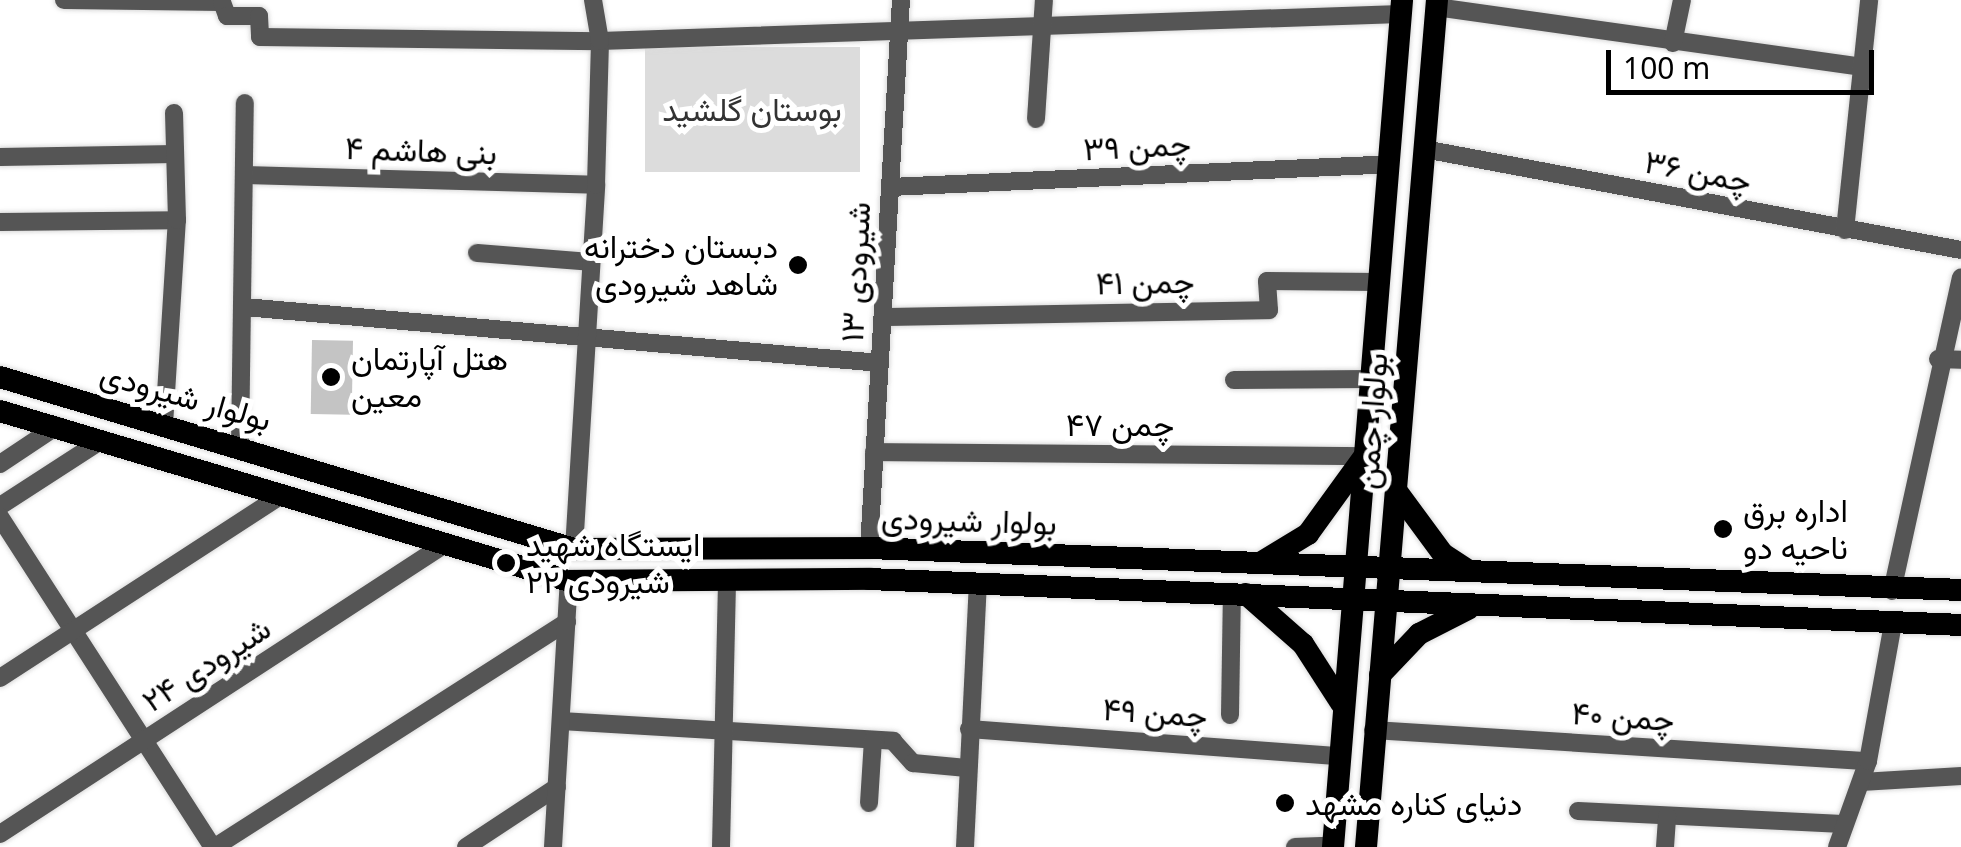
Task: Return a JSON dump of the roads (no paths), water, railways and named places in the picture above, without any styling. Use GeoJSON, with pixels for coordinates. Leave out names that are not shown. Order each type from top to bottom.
{"type":"FeatureCollection","features":[{"type":"Feature","properties":{"kind":"main road","name":"بولوار چمن"},"geometry":{"type":"LineString","coordinates":[[1366,847],[1373,730],[1394,569],[1437,4]]}},
{"type":"Feature","properties":{"kind":"main road","name":"بولوار چمن"},"geometry":{"type":"LineString","coordinates":[[1333,846],[1336,756],[1357,566],[1401,7]]}},
{"type":"Feature","properties":{"kind":"main road","name":"بولوار شیرودی"},"geometry":{"type":"LineString","coordinates":[[0,378],[240,446],[574,549],[869,548],[1892,591],[1961,590]]}},
{"type":"Feature","properties":{"kind":"main road","name":"بولوار شیرودی"},"geometry":{"type":"LineString","coordinates":[[0,411],[569,580],[978,583],[1354,598],[1470,608],[1961,624]]}},
{"type":"Feature","properties":{"kind":"main road"},"geometry":{"type":"LineString","coordinates":[[1262,562],[1308,534],[1365,456]]}},
{"type":"Feature","properties":{"kind":"main road"},"geometry":{"type":"LineString","coordinates":[[1398,493],[1443,554],[1472,573]]}},
{"type":"Feature","properties":{"kind":"main road"},"geometry":{"type":"LineString","coordinates":[[1239,593],[1303,644],[1342,705]]}},
{"type":"Feature","properties":{"kind":"main road"},"geometry":{"type":"LineString","coordinates":[[1380,675],[1419,634],[1470,608]]}},
{"type":"Feature","properties":{"kind":"street"},"geometry":{"type":"LineString","coordinates":[[64,0],[222,2],[228,16],[259,16],[260,37],[600,41],[1401,7]]}},
{"type":"Feature","properties":{"kind":"street"},"geometry":{"type":"LineString","coordinates":[[574,549],[596,184],[600,41],[594,0]]}},
{"type":"Feature","properties":{"kind":"street","name":"شیرودی ۱۳"},"geometry":{"type":"LineString","coordinates":[[869,548],[901,0]]}},
{"type":"Feature","properties":{"kind":"street"},"geometry":{"type":"LineString","coordinates":[[1036,119],[1044,0]]}},
{"type":"Feature","properties":{"kind":"street"},"geometry":{"type":"LineString","coordinates":[[1673,42],[1682,0]]}},
{"type":"Feature","properties":{"kind":"street"},"geometry":{"type":"LineString","coordinates":[[1845,230],[1868,0]]}},
{"type":"Feature","properties":{"kind":"street"},"geometry":{"type":"LineString","coordinates":[[1437,4],[1862,67]]}},
{"type":"Feature","properties":{"kind":"street"},"geometry":{"type":"LineString","coordinates":[[240,446],[245,103]]}},
{"type":"Feature","properties":{"kind":"street"},"geometry":{"type":"LineString","coordinates":[[164,425],[177,220],[174,113]]}},
{"type":"Feature","properties":{"kind":"street","name":"چمن ۳۶"},"geometry":{"type":"LineString","coordinates":[[1424,149],[1961,250]]}},
{"type":"Feature","properties":{"kind":"street"},"geometry":{"type":"LineString","coordinates":[[0,157],[175,154]]}},
{"type":"Feature","properties":{"kind":"street","name":"چمن ۳۹"},"geometry":{"type":"LineString","coordinates":[[890,187],[1388,164]]}},
{"type":"Feature","properties":{"kind":"street","name":"بنی هاشم ۴"},"geometry":{"type":"LineString","coordinates":[[245,175],[596,184]]}},
{"type":"Feature","properties":{"kind":"street"},"geometry":{"type":"LineString","coordinates":[[0,222],[177,220]]}},
{"type":"Feature","properties":{"kind":"street"},"geometry":{"type":"LineString","coordinates":[[477,253],[592,262]]}},
{"type":"Feature","properties":{"kind":"street"},"geometry":{"type":"LineString","coordinates":[[1892,591],[1938,360],[1961,277]]}},
{"type":"Feature","properties":{"kind":"street","name":"چمن ۴۱"},"geometry":{"type":"LineString","coordinates":[[882,317],[1269,310],[1267,281],[1378,282]]}},
{"type":"Feature","properties":{"kind":"street"},"geometry":{"type":"LineString","coordinates":[[244,307],[587,334],[880,363]]}},
{"type":"Feature","properties":{"kind":"street"},"geometry":{"type":"LineString","coordinates":[[1938,360],[1961,360]]}},
{"type":"Feature","properties":{"kind":"street"},"geometry":{"type":"LineString","coordinates":[[1234,380],[1371,379]]}},
{"type":"Feature","properties":{"kind":"street"},"geometry":{"type":"LineString","coordinates":[[0,464],[58,426]]}},
{"type":"Feature","properties":{"kind":"street"},"geometry":{"type":"LineString","coordinates":[[0,506],[102,440]]}},
{"type":"Feature","properties":{"kind":"street","name":"چمن ۴۷"},"geometry":{"type":"LineString","coordinates":[[874,452],[1365,456]]}},
{"type":"Feature","properties":{"kind":"street"},"geometry":{"type":"LineString","coordinates":[[0,678],[282,494]]}},
{"type":"Feature","properties":{"kind":"street"},"geometry":{"type":"LineString","coordinates":[[0,518],[214,847],[567,622]]}},
{"type":"Feature","properties":{"kind":"street","name":"شیرودی ۲۴"},"geometry":{"type":"LineString","coordinates":[[0,834],[444,544]]}},
{"type":"Feature","properties":{"kind":"street"},"geometry":{"type":"LineString","coordinates":[[553,847],[569,580]]}},
{"type":"Feature","properties":{"kind":"street"},"geometry":{"type":"LineString","coordinates":[[721,847],[728,580]]}},
{"type":"Feature","properties":{"kind":"street"},"geometry":{"type":"LineString","coordinates":[[965,847],[978,583]]}},
{"type":"Feature","properties":{"kind":"street"},"geometry":{"type":"LineString","coordinates":[[1230,715],[1239,593]]}},
{"type":"Feature","properties":{"kind":"street"},"geometry":{"type":"LineString","coordinates":[[1837,847],[1868,761],[1894,624]]}},
{"type":"Feature","properties":{"kind":"street"},"geometry":{"type":"LineString","coordinates":[[561,721],[896,741],[915,763],[967,768]]}},
{"type":"Feature","properties":{"kind":"street","name":"چمن ۴۹"},"geometry":{"type":"LineString","coordinates":[[969,728],[1336,756]]}},
{"type":"Feature","properties":{"kind":"street","name":"چمن ۴۰"},"geometry":{"type":"LineString","coordinates":[[1373,730],[1868,761]]}},
{"type":"Feature","properties":{"kind":"street"},"geometry":{"type":"LineString","coordinates":[[869,803],[873,740]]}},
{"type":"Feature","properties":{"kind":"street"},"geometry":{"type":"LineString","coordinates":[[1862,782],[1961,776]]}},
{"type":"Feature","properties":{"kind":"street"},"geometry":{"type":"LineString","coordinates":[[466,847],[557,787]]}},
{"type":"Feature","properties":{"kind":"street"},"geometry":{"type":"LineString","coordinates":[[1578,811],[1843,824]]}},
{"type":"Feature","properties":{"kind":"street"},"geometry":{"type":"LineString","coordinates":[[1665,847],[1667,816]]}},
{"type":"Feature","properties":{"kind":"street"},"geometry":{"type":"LineString","coordinates":[[1295,847],[1333,846]]}},
{"type":"Feature","properties":{"kind":"place","name":"دبستان دخترانه شاهد شیرودی"},"geometry":{"type":"Point","coordinates":[798,265]}},
{"type":"Feature","properties":{"kind":"place","name":"هتل آپارتمان معین"},"geometry":{"type":"Point","coordinates":[331,377]}},
{"type":"Feature","properties":{"kind":"place","name":"اداره برق ناحیه دو"},"geometry":{"type":"Point","coordinates":[1723,529]}},
{"type":"Feature","properties":{"kind":"place","name":"ایستگاه شهید شیرودی ۲۲"},"geometry":{"type":"Point","coordinates":[506,563]}},
{"type":"Feature","properties":{"kind":"place","name":"دنیای کناره مشهد"},"geometry":{"type":"Point","coordinates":[1285,803]}},
{"type":"Feature","properties":{"kind":"park label","name":"بوستان گلشید"},"geometry":{"type":"Point","coordinates":[752,109]}}]}
